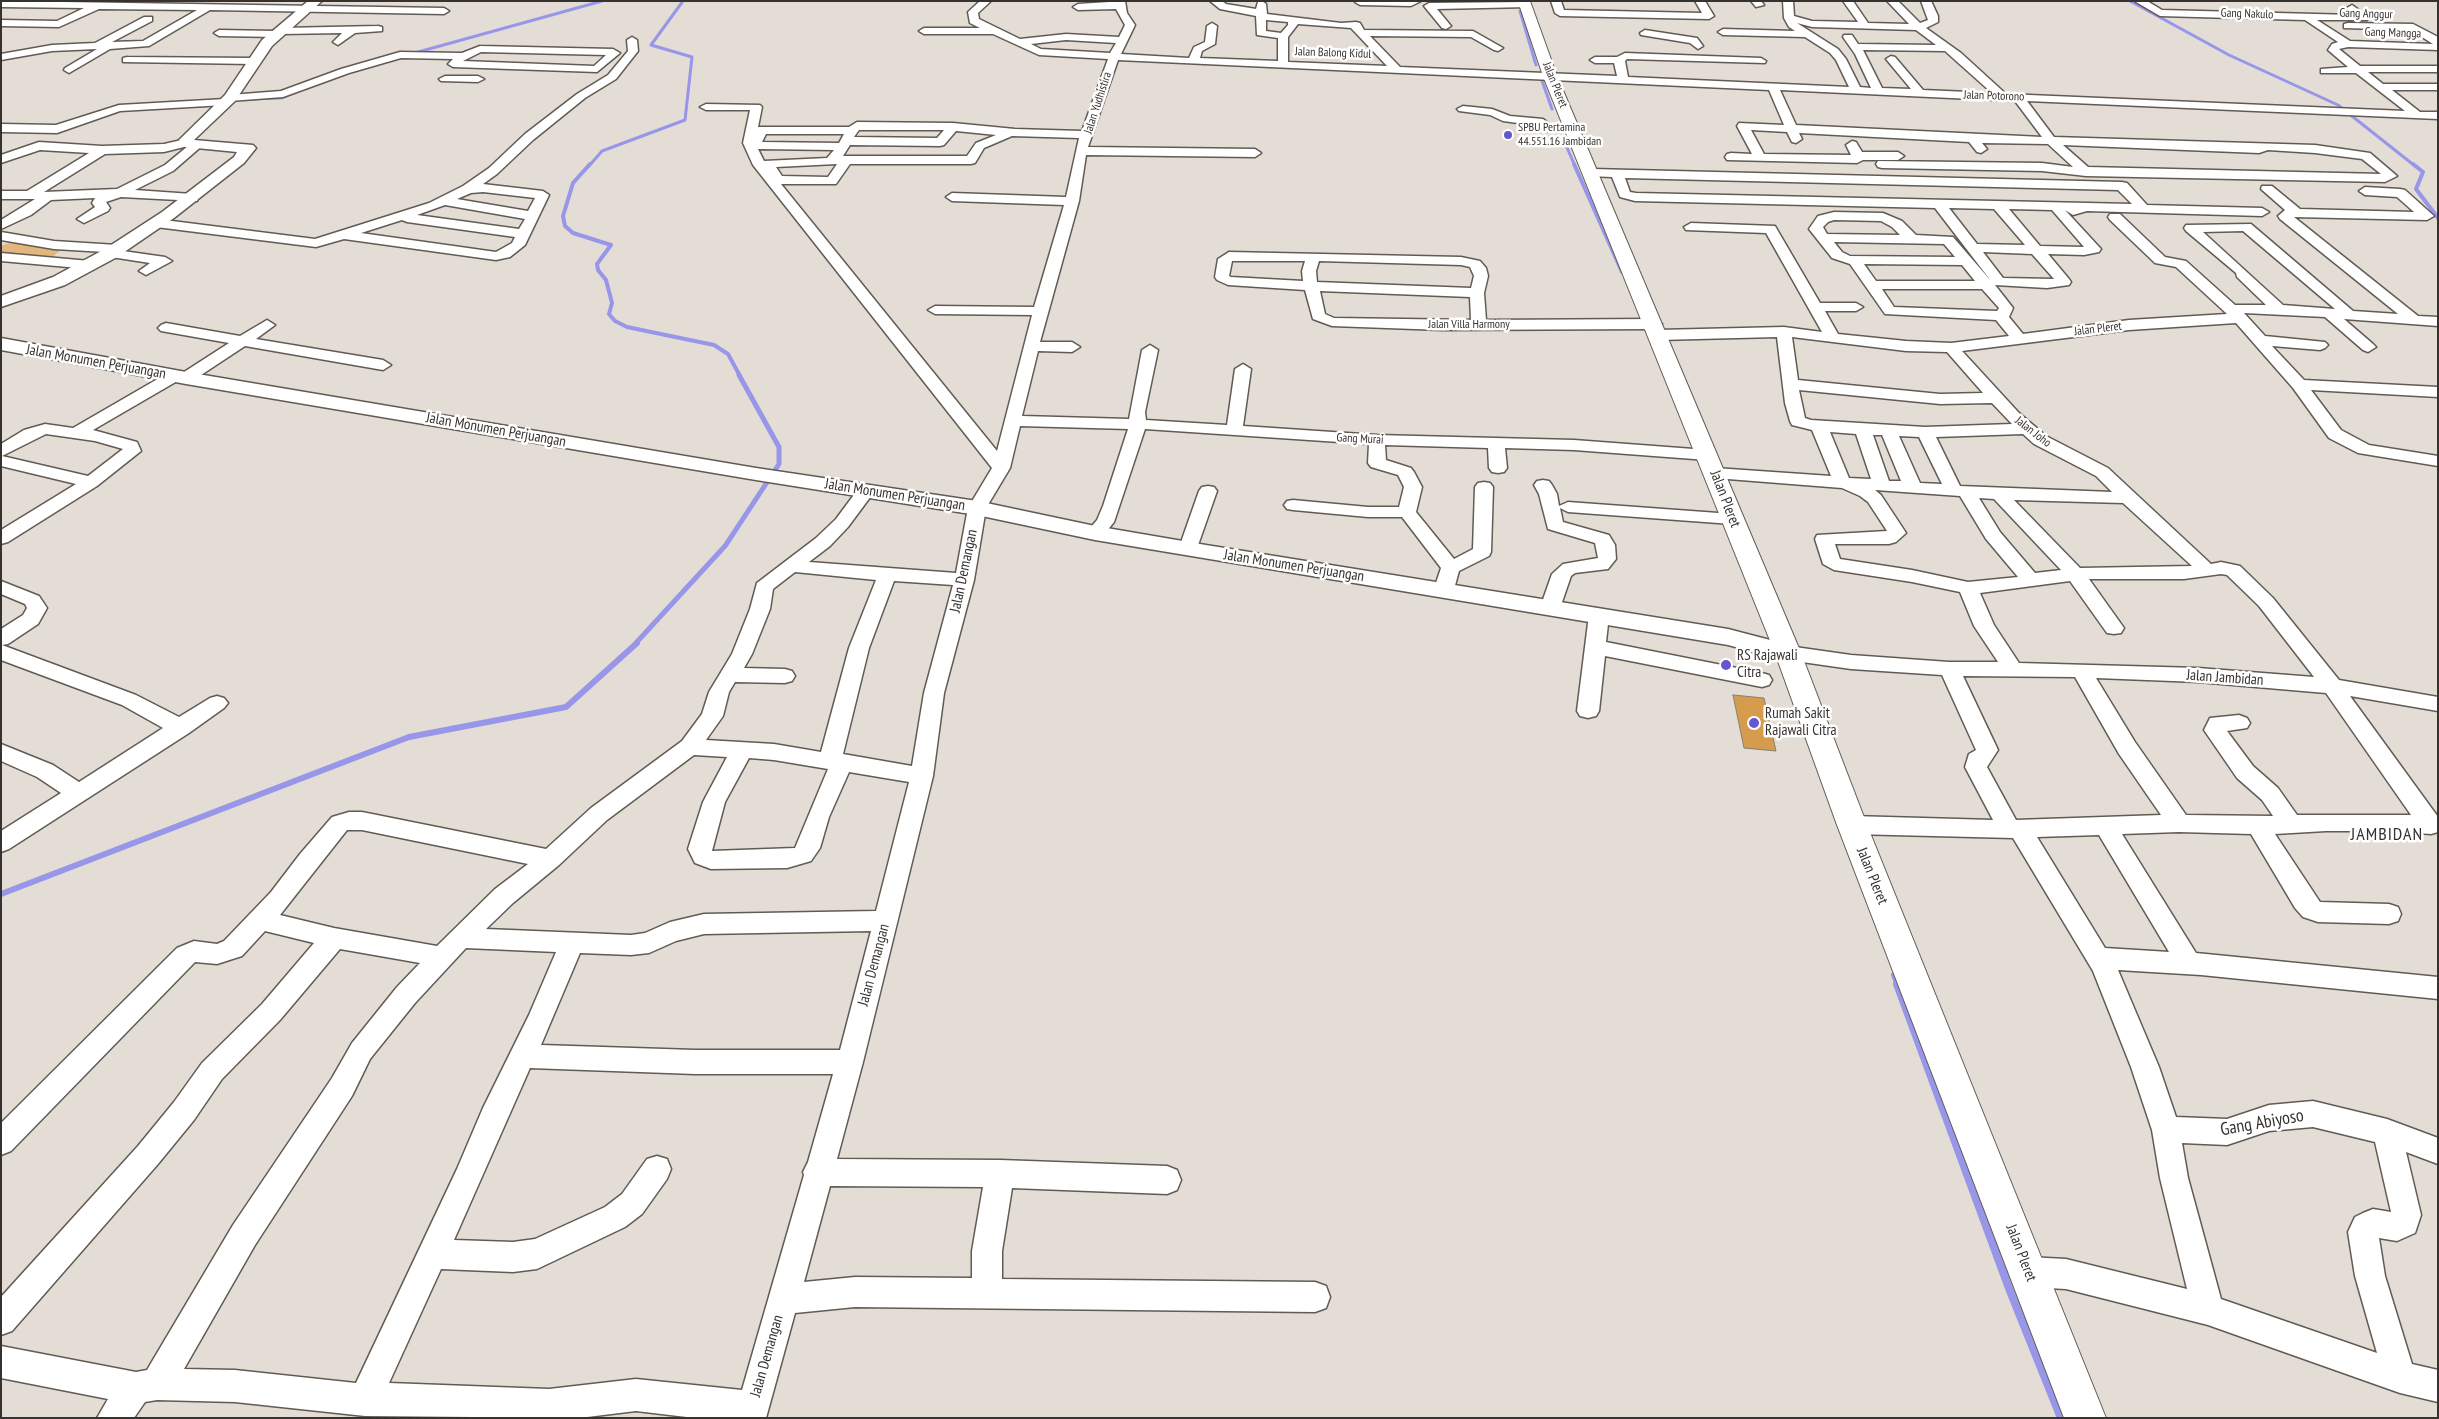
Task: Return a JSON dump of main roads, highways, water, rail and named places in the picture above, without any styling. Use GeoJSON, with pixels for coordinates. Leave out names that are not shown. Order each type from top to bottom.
{"type":"FeatureCollection","features":[{"type":"Feature","properties":{"kind":"main road","name":"Jalan Pleret"},"geometry":{"type":"LineString","coordinates":[[1525,3],[1550,76],[1574,129],[1604,173],[1656,329],[1788,653],[1852,825],[2085,1418]]}},
{"type":"Feature","properties":{"kind":"waterway"},"geometry":{"type":"LineString","coordinates":[[411,54],[602,1]]}},
{"type":"Feature","properties":{"kind":"waterway"},"geometry":{"type":"LineString","coordinates":[[589,166],[602,151],[685,120],[692,57],[651,45],[683,1]]}},
{"type":"Feature","properties":{"kind":"waterway"},"geometry":{"type":"LineString","coordinates":[[2130,1],[2229,55],[2338,105],[2415,166]]}},
{"type":"Feature","properties":{"kind":"waterway"},"geometry":{"type":"LineString","coordinates":[[1520,11],[1536,65]]}},
{"type":"Feature","properties":{"kind":"waterway"},"geometry":{"type":"LineString","coordinates":[[1541,78],[1552,109]]}},
{"type":"Feature","properties":{"kind":"waterway"},"geometry":{"type":"LineString","coordinates":[[246,99],[281,98],[300,90]]}},
{"type":"Feature","properties":{"kind":"waterway"},"geometry":{"type":"LineString","coordinates":[[1565,143],[1575,166]]}},
{"type":"Feature","properties":{"kind":"waterway"},"geometry":{"type":"LineString","coordinates":[[590,164],[573,183],[563,216],[565,226],[573,233],[611,245],[597,264],[598,270],[606,280],[612,303],[609,314],[615,321],[627,327],[714,345],[728,354],[740,376]]}},
{"type":"Feature","properties":{"kind":"waterway"},"geometry":{"type":"LineString","coordinates":[[1574,164],[1622,272]]}},
{"type":"Feature","properties":{"kind":"waterway"},"geometry":{"type":"LineString","coordinates":[[2413,164],[2423,172],[2416,189],[2438,218]]}},
{"type":"Feature","properties":{"kind":"waterway"},"geometry":{"type":"LineString","coordinates":[[635,644],[725,546],[779,464],[779,447],[739,375]]}},
{"type":"Feature","properties":{"kind":"waterway"},"geometry":{"type":"LineString","coordinates":[[1,894],[409,737],[566,707],[637,643]]}},
{"type":"Feature","properties":{"kind":"waterway"},"geometry":{"type":"LineString","coordinates":[[1894,975],[1898,985]]}},
{"type":"Feature","properties":{"kind":"waterway"},"geometry":{"type":"LineString","coordinates":[[1897,984],[2010,1291],[2061,1418]]}},
{"type":"Feature","properties":{"kind":"place","name":"SPBU Pertamina 44.551.16 Jambidan"},"geometry":{"type":"Point","coordinates":[1508,135]}},
{"type":"Feature","properties":{"kind":"place","name":"RS Rajawali Citra"},"geometry":{"type":"Point","coordinates":[1726,665]}},
{"type":"Feature","properties":{"kind":"place","name":"Rumah Sakit Rajawali Citra"},"geometry":{"type":"Point","coordinates":[1754,723]}},
{"type":"Feature","properties":{"kind":"district","name":"JAMBIDAN"},"geometry":{"type":"Point","coordinates":[2387,835]}}]}
